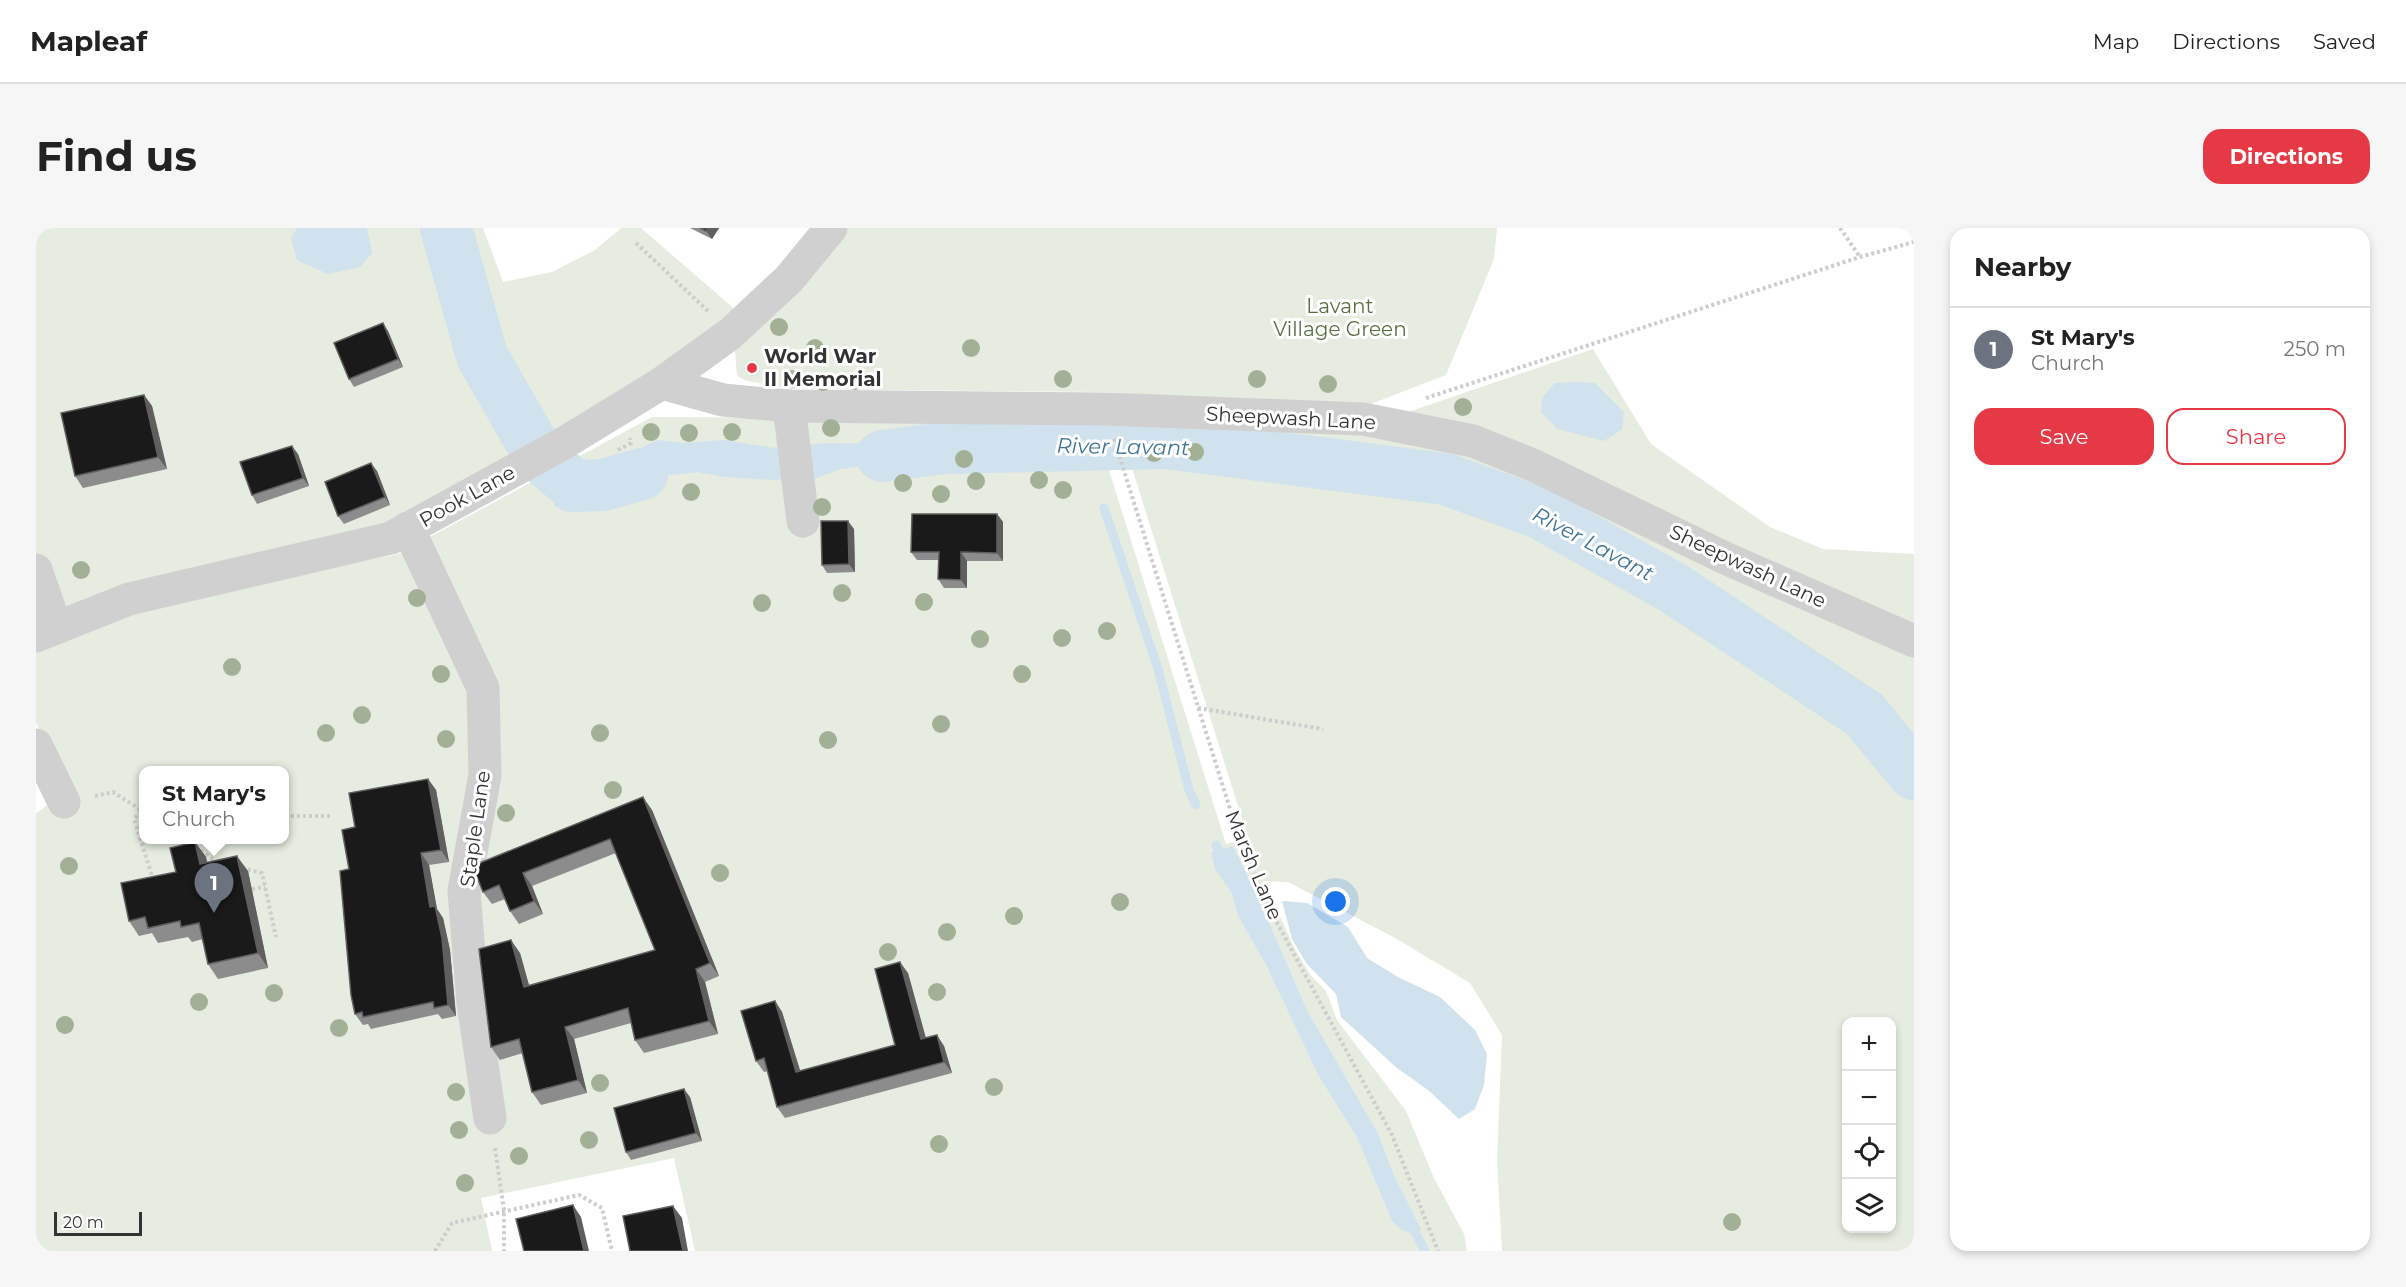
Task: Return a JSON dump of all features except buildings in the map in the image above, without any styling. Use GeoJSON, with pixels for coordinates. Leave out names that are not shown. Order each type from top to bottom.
{"type":"FeatureCollection","features":[{"type":"Feature","properties":{"kind":"street","name":"Pook Lane"},"geometry":{"type":"LineString","coordinates":[[46,632],[129,599],[391,538],[564,443],[662,383],[730,334],[789,279],[831,228]]}},
{"type":"Feature","properties":{"kind":"street","name":"Sheepwash Lane"},"geometry":{"type":"LineString","coordinates":[[662,383],[791,421],[1106,410],[1363,419],[1473,441],[1533,465],[1725,558],[1914,641]]}},
{"type":"Feature","properties":{"kind":"street"},"geometry":{"type":"LineString","coordinates":[[791,421],[802,509]]}},
{"type":"Feature","properties":{"kind":"street","name":"Staple Lane"},"geometry":{"type":"LineString","coordinates":[[408,528],[483,688],[485,775],[464,891],[473,1003],[490,1118]]}},
{"type":"Feature","properties":{"kind":"street"},"geometry":{"type":"LineString","coordinates":[[36,570],[46,632]]}},
{"type":"Feature","properties":{"kind":"street"},"geometry":{"type":"LineString","coordinates":[[36,745],[64,802]]}},
{"type":"Feature","properties":{"kind":"path"},"geometry":{"type":"LineString","coordinates":[[1840,228],[1860,256]]}},
{"type":"Feature","properties":{"kind":"path"},"geometry":{"type":"LineString","coordinates":[[1419,400],[1860,256],[1914,242]]}},
{"type":"Feature","properties":{"kind":"path"},"geometry":{"type":"LineString","coordinates":[[636,243],[730,334]]}},
{"type":"Feature","properties":{"kind":"path","name":"Marsh Lane"},"geometry":{"type":"LineString","coordinates":[[1112,432],[1118,459],[1236,828],[1269,908],[1392,1135],[1438,1251]]}},
{"type":"Feature","properties":{"kind":"path"},"geometry":{"type":"LineString","coordinates":[[1198,708],[1323,729]]}},
{"type":"Feature","properties":{"kind":"path"},"geometry":{"type":"LineString","coordinates":[[64,802],[113,792],[139,809]]}},
{"type":"Feature","properties":{"kind":"path"},"geometry":{"type":"LineString","coordinates":[[139,814],[134,819],[139,834]]}},
{"type":"Feature","properties":{"kind":"path"},"geometry":{"type":"LineString","coordinates":[[289,816],[330,816]]}},
{"type":"Feature","properties":{"kind":"path"},"geometry":{"type":"LineString","coordinates":[[142,844],[154,881]]}},
{"type":"Feature","properties":{"kind":"path"},"geometry":{"type":"LineString","coordinates":[[192,844],[219,863],[230,866]]}},
{"type":"Feature","properties":{"kind":"path"},"geometry":{"type":"LineString","coordinates":[[241,868],[262,873],[276,937]]}},
{"type":"Feature","properties":{"kind":"path"},"geometry":{"type":"LineString","coordinates":[[252,890],[266,887]]}},
{"type":"Feature","properties":{"kind":"path"},"geometry":{"type":"LineString","coordinates":[[490,1118],[504,1210],[504,1251]]}},
{"type":"Feature","properties":{"kind":"path"},"geometry":{"type":"LineString","coordinates":[[435,1251],[452,1223],[579,1195],[602,1208],[612,1251]]}},
{"type":"Feature","properties":{"kind":"green space"},"geometry":{"type":"Polygon","coordinates":[[[36,228],[483,228],[503,282],[552,272],[595,250],[621,228],[641,228],[738,312],[660,374],[388,531],[36,625],[36,228]]]}},
{"type":"Feature","properties":{"kind":"green space","name":"Lavant Village Green"},"geometry":{"type":"Polygon","coordinates":[[[844,228],[1497,228],[1494,259],[1446,375],[1358,409],[1107,392],[791,389],[747,381],[737,376],[735,351],[844,228]]]}},
{"type":"Feature","properties":{"kind":"green space"},"geometry":{"type":"Polygon","coordinates":[[[1593,349],[1651,444],[1770,527],[1823,549],[1914,554],[1914,1251],[1502,1251],[1497,1161],[1502,1035],[1470,983],[1395,938],[1288,882],[1264,881],[1295,949],[1310,974],[1326,991],[1337,1020],[1406,1111],[1434,1178],[1464,1234],[1467,1251],[695,1251],[674,1158],[481,1198],[492,1251],[36,1251],[36,813],[67,792],[36,723],[36,648],[132,611],[398,554],[652,417],[1093,419],[1226,844],[1248,838],[1116,417],[1361,428],[1593,349]],[[1233,846],[1211,852],[1231,892],[1238,916],[1266,965],[1318,1075],[1357,1138],[1392,1221],[1420,1229],[1394,1175],[1378,1133],[1308,1012],[1259,899],[1233,846]]]}},
{"type":"Feature","properties":{"kind":"water"},"geometry":{"type":"Polygon","coordinates":[[[297,228],[367,228],[372,253],[360,267],[328,274],[297,260],[291,238],[297,228]]]}},
{"type":"Feature","properties":{"kind":"water"},"geometry":{"type":"Polygon","coordinates":[[[1555,383],[1595,383],[1624,412],[1622,429],[1604,441],[1557,429],[1541,412],[1542,398],[1555,383]]]}},
{"type":"Feature","properties":{"kind":"water"},"geometry":{"type":"Polygon","coordinates":[[[657,440],[683,443],[724,440],[774,448],[826,443],[896,444],[941,440],[953,448],[944,455],[841,469],[814,479],[772,480],[724,477],[697,472],[663,476],[579,512],[567,512],[554,506],[556,491],[657,440]]]}},
{"type":"Feature","properties":{"kind":"water"},"geometry":{"type":"Polygon","coordinates":[[[1233,846],[1259,899],[1308,1012],[1378,1133],[1394,1175],[1421,1229],[1417,1235],[1402,1230],[1392,1221],[1357,1138],[1318,1075],[1266,965],[1238,916],[1231,892],[1215,869],[1211,852],[1233,846]]]}},
{"type":"Feature","properties":{"kind":"water"},"geometry":{"type":"Polygon","coordinates":[[[1282,901],[1307,903],[1348,927],[1367,958],[1398,977],[1440,997],[1475,1030],[1487,1054],[1484,1085],[1475,1109],[1459,1119],[1428,1090],[1397,1068],[1341,1017],[1336,994],[1306,963],[1292,939],[1282,901]]]}},
{"type":"Feature","properties":{"kind":"waterway","name":"River Lavant"},"geometry":{"type":"LineString","coordinates":[[446,228],[482,356],[540,457],[575,486],[603,485],[642,474]]}},
{"type":"Feature","properties":{"kind":"waterway","name":"River Lavant"},"geometry":{"type":"LineString","coordinates":[[882,456],[944,448],[1166,443],[1445,479],[1540,513],[1675,589],[1864,714],[1914,774]]}},
{"type":"Feature","properties":{"kind":"waterway"},"geometry":{"type":"LineString","coordinates":[[1104,508],[1158,669],[1189,790],[1196,805]]}},
{"type":"Feature","properties":{"kind":"waterway"},"geometry":{"type":"LineString","coordinates":[[1216,845],[1223,860]]}},
{"type":"Feature","properties":{"kind":"waterway"},"geometry":{"type":"LineString","coordinates":[[1412,1227],[1425,1251]]}},
{"type":"Feature","properties":{"kind":"place","name":"World War II Memorial"},"geometry":{"type":"Point","coordinates":[752,368]}},
{"type":"Feature","properties":{"kind":"place","name":"St Mary's"},"geometry":{"type":"Point","coordinates":[214,913]}}]}
